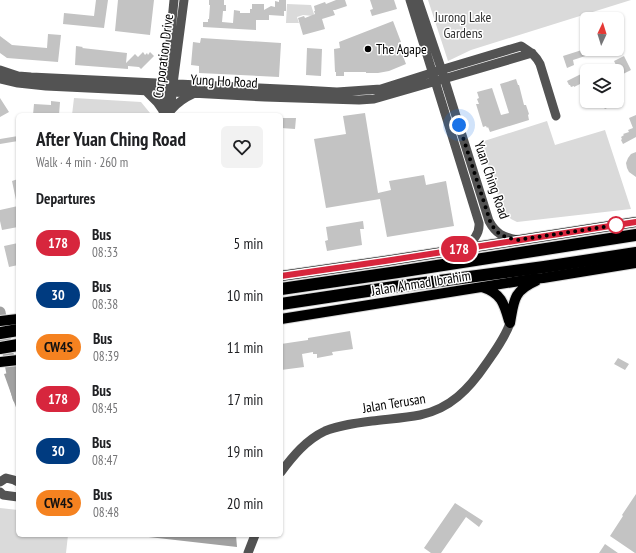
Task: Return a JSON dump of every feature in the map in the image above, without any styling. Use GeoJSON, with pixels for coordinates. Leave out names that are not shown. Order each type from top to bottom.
{"type":"FeatureCollection","features":[{"type":"Feature","properties":{"kind":"highway"},"geometry":{"type":"LineString","coordinates":[[283,289],[636,235]]}},
{"type":"Feature","properties":{"kind":"highway"},"geometry":{"type":"LineString","coordinates":[[283,304],[636,253]]}},
{"type":"Feature","properties":{"kind":"highway"},"geometry":{"type":"LineString","coordinates":[[0,333],[15,325]]}},
{"type":"Feature","properties":{"kind":"highway"},"geometry":{"type":"LineString","coordinates":[[0,348],[16,346]]}},
{"type":"Feature","properties":{"kind":"main road","name":"Jalan Ahmad Ibrahim"},"geometry":{"type":"LineString","coordinates":[[283,276],[636,222]]}},
{"type":"Feature","properties":{"kind":"main road","name":"Jalan Ahmad Ibrahim"},"geometry":{"type":"LineString","coordinates":[[283,319],[636,263]]}},
{"type":"Feature","properties":{"kind":"main road"},"geometry":{"type":"LineString","coordinates":[[510,323],[516,297],[520,290],[543,278]]}},
{"type":"Feature","properties":{"kind":"main road"},"geometry":{"type":"LineString","coordinates":[[482,287],[491,290],[498,295],[510,323]]}},
{"type":"Feature","properties":{"kind":"main road"},"geometry":{"type":"LineString","coordinates":[[0,321],[15,325]]}},
{"type":"Feature","properties":{"kind":"main road"},"geometry":{"type":"LineString","coordinates":[[0,362],[16,360]]}},
{"type":"Feature","properties":{"kind":"street","name":"Corporation Drive"},"geometry":{"type":"LineString","coordinates":[[172,64],[174,0]]}},
{"type":"Feature","properties":{"kind":"street","name":"Corporation Drive"},"geometry":{"type":"LineString","coordinates":[[167,113],[172,64],[184,0]]}},
{"type":"Feature","properties":{"kind":"street","name":"Yuan Ching Road"},"geometry":{"type":"LineString","coordinates":[[410,0],[493,228],[500,235],[506,238],[518,240]]}},
{"type":"Feature","properties":{"kind":"street","name":"Yuan Ching Road"},"geometry":{"type":"LineString","coordinates":[[418,0],[437,71]]}},
{"type":"Feature","properties":{"kind":"street","name":"Yung Ho Road"},"geometry":{"type":"LineString","coordinates":[[0,79],[31,85],[337,92],[380,89],[521,46],[532,53]]}},
{"type":"Feature","properties":{"kind":"street"},"geometry":{"type":"LineString","coordinates":[[532,53],[540,64],[556,116]]}},
{"type":"Feature","properties":{"kind":"street","name":"Yung Ho Road"},"geometry":{"type":"LineString","coordinates":[[194,89],[264,97],[359,100],[374,99],[532,53]]}},
{"type":"Feature","properties":{"kind":"street"},"geometry":{"type":"LineString","coordinates":[[172,64],[194,89],[167,113],[145,87],[172,64]]}},
{"type":"Feature","properties":{"kind":"street","name":"Yung Ho Road"},"geometry":{"type":"LineString","coordinates":[[0,70],[18,76],[31,78],[145,87]]}},
{"type":"Feature","properties":{"kind":"street","name":"Yuan Ching Road"},"geometry":{"type":"LineString","coordinates":[[440,80],[479,223],[476,236],[472,242],[464,248]]}},
{"type":"Feature","properties":{"kind":"street","name":"Jalan Terusan"},"geometry":{"type":"LineString","coordinates":[[283,469],[296,453],[325,431],[351,423],[422,415],[439,409],[452,402],[476,379],[507,332],[510,323]]}},
{"type":"Feature","properties":{"kind":"street"},"geometry":{"type":"LineString","coordinates":[[0,482],[6,478],[16,481]]}},
{"type":"Feature","properties":{"kind":"street"},"geometry":{"type":"LineString","coordinates":[[0,492],[3,496],[16,497]]}},
{"type":"Feature","properties":{"kind":"street"},"geometry":{"type":"LineString","coordinates":[[248,553],[254,537]]}},
{"type":"Feature","properties":{"kind":"green space","name":"Jurong Lake Gardens"},"geometry":{"type":"Polygon","coordinates":[[[428,0],[631,0],[593,12],[580,12],[580,16],[471,50],[448,61],[428,0]]]}},
{"type":"Feature","properties":{"kind":"green space"},"geometry":{"type":"Polygon","coordinates":[[[287,4],[311,5],[314,14],[313,16],[303,15],[297,17],[299,23],[286,23],[287,4]]]}},
{"type":"Feature","properties":{"kind":"green space"},"geometry":{"type":"Polygon","coordinates":[[[74,98],[141,102],[150,113],[72,113],[74,98]]]}},
{"type":"Feature","properties":{"kind":"green space"},"geometry":{"type":"Polygon","coordinates":[[[547,121],[555,145],[605,130],[631,209],[517,222],[511,219],[503,211],[481,142],[547,121]]]}},
{"type":"Feature","properties":{"kind":"green space"},"geometry":{"type":"Polygon","coordinates":[[[0,508],[16,510],[16,537],[68,537],[66,553],[0,553],[0,508]]]}},
{"type":"Feature","properties":{"kind":"shaded area"},"geometry":{"type":"Polygon","coordinates":[[[16,371],[16,407],[4,374],[16,371]]]}},
{"type":"Feature","properties":{"kind":"shaded area"},"geometry":{"type":"Polygon","coordinates":[[[149,537],[236,537],[237,547],[149,537]]]}},
{"type":"Feature","properties":{"kind":"building"},"geometry":{"type":"Polygon","coordinates":[[[96,0],[108,0],[104,28],[63,24],[64,13],[94,16],[96,0]]]}},
{"type":"Feature","properties":{"kind":"building"},"geometry":{"type":"Polygon","coordinates":[[[118,0],[154,0],[150,35],[115,31],[118,0]]]}},
{"type":"Feature","properties":{"kind":"building"},"geometry":{"type":"Polygon","coordinates":[[[209,0],[224,0],[226,11],[223,11],[222,22],[233,23],[234,10],[240,11],[240,13],[250,13],[252,4],[264,4],[264,10],[271,6],[275,7],[275,1],[279,2],[279,0],[286,0],[286,11],[284,11],[284,16],[269,15],[269,20],[256,20],[256,30],[203,27],[203,22],[208,22],[209,19],[209,0]]]}},
{"type":"Feature","properties":{"kind":"building"},"geometry":{"type":"Polygon","coordinates":[[[336,0],[345,0],[347,6],[333,10],[335,15],[322,19],[325,29],[303,35],[298,18],[304,16],[305,18],[315,14],[314,6],[325,2],[326,4],[336,0]]]}},
{"type":"Feature","properties":{"kind":"building"},"geometry":{"type":"Polygon","coordinates":[[[370,0],[394,0],[397,9],[372,16],[370,10],[373,9],[370,0]]]}},
{"type":"Feature","properties":{"kind":"building","name":"The Agape"},"geometry":{"type":"Polygon","coordinates":[[[393,21],[401,42],[398,43],[406,64],[389,71],[378,73],[344,72],[344,76],[336,76],[334,49],[340,48],[339,42],[393,21]]]}},
{"type":"Feature","properties":{"kind":"building"},"geometry":{"type":"Polygon","coordinates":[[[48,34],[61,35],[58,62],[7,58],[0,53],[0,36],[12,45],[47,48],[48,34]]]}},
{"type":"Feature","properties":{"kind":"building"},"geometry":{"type":"Polygon","coordinates":[[[201,38],[281,43],[279,77],[199,73],[199,66],[191,65],[193,42],[200,43],[201,38]]]}},
{"type":"Feature","properties":{"kind":"building"},"geometry":{"type":"Polygon","coordinates":[[[76,46],[127,53],[126,63],[135,54],[138,57],[143,52],[145,55],[147,53],[148,55],[150,52],[154,56],[141,69],[139,67],[128,66],[128,69],[75,65],[76,46]]]}},
{"type":"Feature","properties":{"kind":"building"},"geometry":{"type":"Polygon","coordinates":[[[307,48],[322,49],[321,76],[306,75],[307,48]]]}},
{"type":"Feature","properties":{"kind":"building"},"geometry":{"type":"Polygon","coordinates":[[[580,51],[580,56],[585,56],[573,60],[574,65],[567,68],[563,56],[580,51]]]}},
{"type":"Feature","properties":{"kind":"building"},"geometry":{"type":"Polygon","coordinates":[[[624,56],[631,70],[624,74],[624,64],[616,64],[614,61],[624,56]]]}},
{"type":"Feature","properties":{"kind":"building"},"geometry":{"type":"Polygon","coordinates":[[[580,74],[580,84],[574,87],[571,87],[567,81],[580,74]]]}},
{"type":"Feature","properties":{"kind":"building"},"geometry":{"type":"Polygon","coordinates":[[[516,79],[524,105],[526,105],[529,114],[529,120],[490,132],[488,127],[483,127],[476,104],[479,104],[477,92],[492,88],[501,115],[509,113],[500,84],[516,79]]]}},
{"type":"Feature","properties":{"kind":"building"},"geometry":{"type":"Polygon","coordinates":[[[0,98],[9,112],[0,117],[0,98]]]}},
{"type":"Feature","properties":{"kind":"building"},"geometry":{"type":"Polygon","coordinates":[[[51,101],[60,102],[59,113],[33,113],[34,104],[51,105],[51,101]]]}},
{"type":"Feature","properties":{"kind":"building"},"geometry":{"type":"Polygon","coordinates":[[[365,113],[378,193],[391,190],[389,181],[424,175],[426,185],[446,181],[454,226],[387,237],[380,199],[326,208],[314,139],[346,134],[343,116],[365,113]]]}},
{"type":"Feature","properties":{"kind":"building"},"geometry":{"type":"Polygon","coordinates":[[[636,115],[636,137],[623,144],[621,137],[624,135],[623,134],[629,132],[628,130],[633,128],[629,118],[636,115]]]}},
{"type":"Feature","properties":{"kind":"building"},"geometry":{"type":"Polygon","coordinates":[[[283,118],[296,118],[295,129],[283,128],[283,118]]]}},
{"type":"Feature","properties":{"kind":"building"},"geometry":{"type":"Polygon","coordinates":[[[16,136],[16,141],[0,144],[0,139],[16,136]]]}},
{"type":"Feature","properties":{"kind":"building"},"geometry":{"type":"Polygon","coordinates":[[[636,152],[636,177],[629,172],[626,163],[631,154],[636,152]]]}},
{"type":"Feature","properties":{"kind":"building"},"geometry":{"type":"Polygon","coordinates":[[[16,180],[16,200],[12,181],[16,180]]]}},
{"type":"Feature","properties":{"kind":"building"},"geometry":{"type":"Polygon","coordinates":[[[16,206],[16,227],[2,230],[0,210],[16,206]]]}},
{"type":"Feature","properties":{"kind":"building"},"geometry":{"type":"Polygon","coordinates":[[[363,221],[364,229],[360,229],[362,245],[327,251],[325,241],[328,240],[326,227],[363,221]]]}},
{"type":"Feature","properties":{"kind":"building"},"geometry":{"type":"Polygon","coordinates":[[[16,243],[16,265],[9,267],[4,246],[16,243]]]}},
{"type":"Feature","properties":{"kind":"building"},"geometry":{"type":"Polygon","coordinates":[[[350,331],[353,349],[332,352],[333,355],[317,358],[317,354],[313,354],[313,352],[302,354],[304,367],[283,370],[283,344],[308,340],[308,338],[350,331]]]}},
{"type":"Feature","properties":{"kind":"building"},"geometry":{"type":"Polygon","coordinates":[[[618,358],[629,364],[625,370],[614,364],[618,358]]]}},
{"type":"Feature","properties":{"kind":"building"},"geometry":{"type":"Polygon","coordinates":[[[636,494],[636,553],[635,553],[610,536],[636,494]]]}},
{"type":"Feature","properties":{"kind":"building"},"geometry":{"type":"Polygon","coordinates":[[[455,503],[483,521],[479,527],[466,517],[441,553],[431,553],[424,548],[455,503]]]}},
{"type":"Feature","properties":{"kind":"building"},"geometry":{"type":"Polygon","coordinates":[[[605,544],[618,553],[599,553],[605,544]]]}},
{"type":"Feature","properties":{"kind":"waterway"},"geometry":{"type":"LineString","coordinates":[[0,312],[16,390]]}},
{"type":"Feature","properties":{"kind":"bus line","name":"178"},"geometry":{"type":"LineString","coordinates":[[283,276],[636,222]]}},
{"type":"Feature","properties":{"kind":"place","name":"The Agape"},"geometry":{"type":"Point","coordinates":[368,49]}},
{"type":"Feature","properties":{"kind":"route"},"geometry":{"type":"LineString","coordinates":[[459,125],[490,221],[493,228],[500,235],[506,238],[518,240],[616,225]]}}]}
